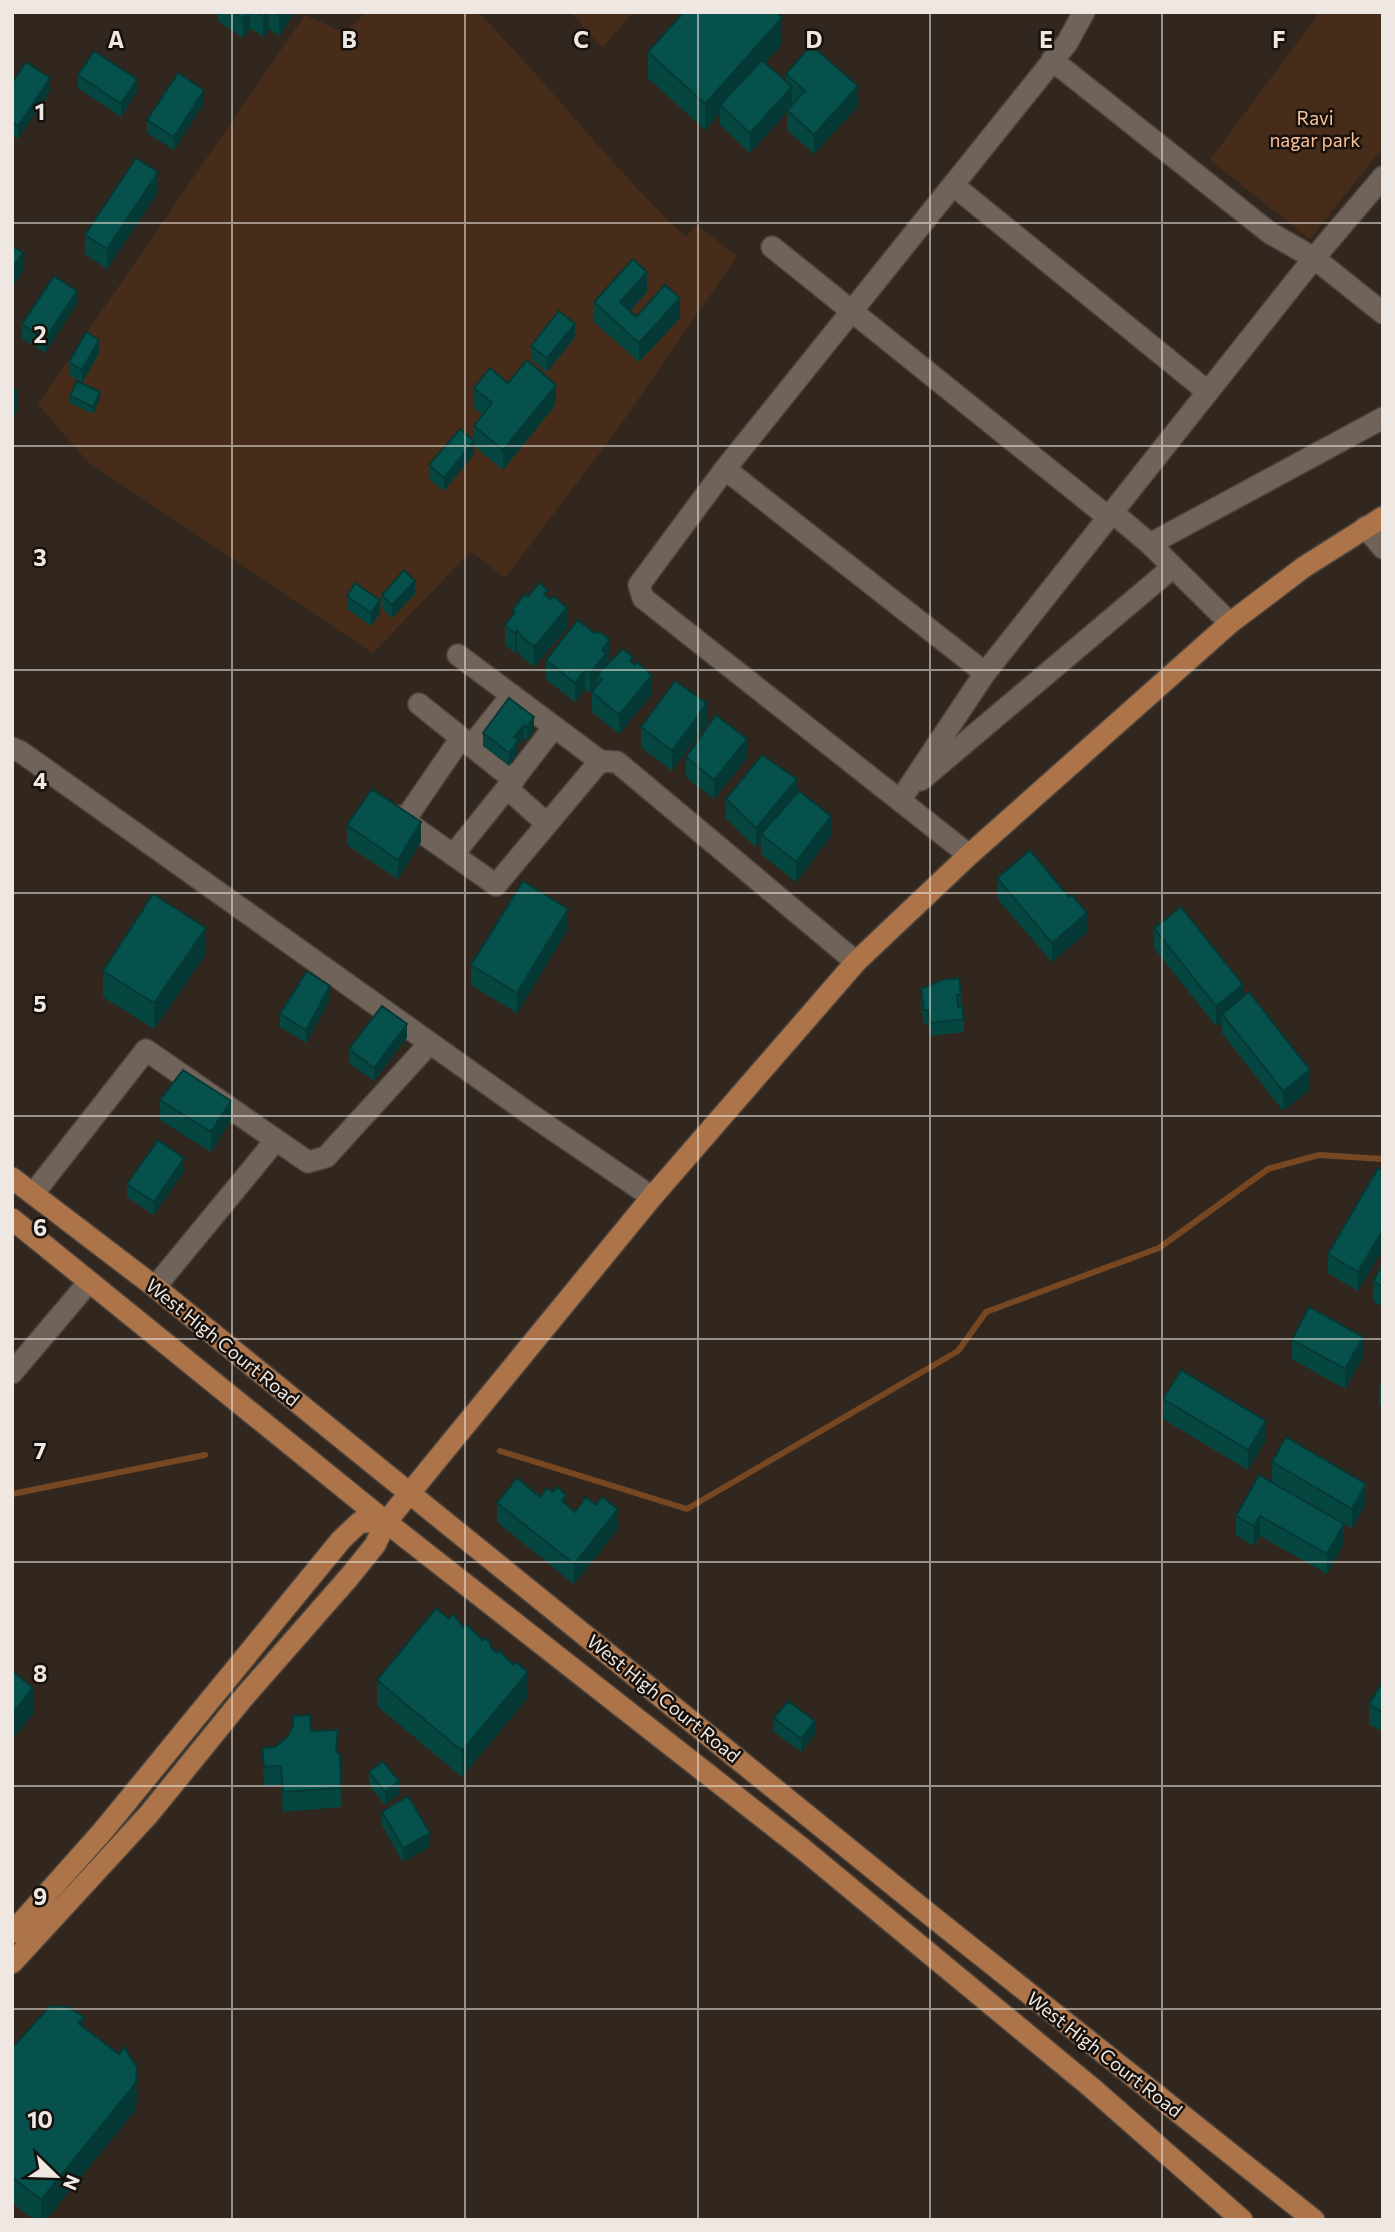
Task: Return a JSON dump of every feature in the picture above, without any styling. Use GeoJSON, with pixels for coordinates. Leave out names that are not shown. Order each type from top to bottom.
{"type":"FeatureCollection","features":[{"type":"Feature","properties":{"kind":"main road"},"geometry":{"type":"LineString","coordinates":[[12,1963],[149,1814],[244,1697],[350,1576],[375,1545],[386,1521],[652,1198],[856,962],[970,855],[1230,623],[1304,567],[1374,522]]}},
{"type":"Feature","properties":{"kind":"main road","name":"West High Court Road"},"geometry":{"type":"LineString","coordinates":[[12,1178],[155,1287],[934,1918],[1314,2220]]}},
{"type":"Feature","properties":{"kind":"main road","name":"West High Court Road"},"geometry":{"type":"LineString","coordinates":[[12,1219],[386,1521],[814,1857],[1092,2088],[1242,2220]]}},
{"type":"Feature","properties":{"kind":"main road"},"geometry":{"type":"LineString","coordinates":[[12,1933],[109,1823],[341,1540],[360,1522],[386,1521]]}},
{"type":"Feature","properties":{"kind":"street"},"geometry":{"type":"LineString","coordinates":[[970,855],[904,794],[643,598],[639,585],[725,469],[1067,43],[1084,12]]}},
{"type":"Feature","properties":{"kind":"street"},"geometry":{"type":"LineString","coordinates":[[1052,61],[1270,233],[1314,258],[1383,313]]}},
{"type":"Feature","properties":{"kind":"street"},"geometry":{"type":"LineString","coordinates":[[904,794],[985,673],[1314,258],[1383,177]]}},
{"type":"Feature","properties":{"kind":"street"},"geometry":{"type":"LineString","coordinates":[[953,185],[1208,392]]}},
{"type":"Feature","properties":{"kind":"street"},"geometry":{"type":"LineString","coordinates":[[772,247],[1150,544],[1230,623]]}},
{"type":"Feature","properties":{"kind":"street"},"geometry":{"type":"LineString","coordinates":[[1150,544],[1383,418]]}},
{"type":"Feature","properties":{"kind":"street"},"geometry":{"type":"LineString","coordinates":[[725,469],[985,673]]}},
{"type":"Feature","properties":{"kind":"street"},"geometry":{"type":"LineString","coordinates":[[1374,522],[1383,548]]}},
{"type":"Feature","properties":{"kind":"street"},"geometry":{"type":"LineString","coordinates":[[904,794],[1173,567]]}},
{"type":"Feature","properties":{"kind":"street"},"geometry":{"type":"LineString","coordinates":[[458,655],[600,761],[617,762],[856,962]]}},
{"type":"Feature","properties":{"kind":"street"},"geometry":{"type":"LineString","coordinates":[[404,821],[466,742],[512,695]]}},
{"type":"Feature","properties":{"kind":"street"},"geometry":{"type":"LineString","coordinates":[[419,704],[466,742],[547,824]]}},
{"type":"Feature","properties":{"kind":"street"},"geometry":{"type":"LineString","coordinates":[[453,855],[554,727]]}},
{"type":"Feature","properties":{"kind":"street"},"geometry":{"type":"LineString","coordinates":[[12,748],[652,1198]]}},
{"type":"Feature","properties":{"kind":"street"},"geometry":{"type":"LineString","coordinates":[[384,807],[496,885],[600,761]]}},
{"type":"Feature","properties":{"kind":"street"},"geometry":{"type":"LineString","coordinates":[[33,1194],[146,1050],[308,1162],[326,1157],[430,1043]]}},
{"type":"Feature","properties":{"kind":"street"},"geometry":{"type":"LineString","coordinates":[[155,1287],[276,1140]]}},
{"type":"Feature","properties":{"kind":"street"},"geometry":{"type":"LineString","coordinates":[[12,1373],[89,1282]]}},
{"type":"Feature","properties":{"kind":"green space"},"geometry":{"type":"Polygon","coordinates":[[[366,12],[478,12],[632,183],[686,237],[696,225],[737,256],[617,430],[505,578],[471,551],[373,653],[88,462],[38,404],[305,15],[345,33],[366,12]]]}},
{"type":"Feature","properties":{"kind":"green space"},"geometry":{"type":"Polygon","coordinates":[[[571,12],[633,12],[602,48],[571,12]]]}},
{"type":"Feature","properties":{"kind":"green space","name":"Ravi nagar park"},"geometry":{"type":"Polygon","coordinates":[[[1320,12],[1383,12],[1383,147],[1310,239],[1210,160],[1320,12]]]}},
{"type":"Feature","properties":{"kind":"building"},"geometry":{"type":"Polygon","coordinates":[[[234,12],[248,12],[243,19],[234,12]]]}},
{"type":"Feature","properties":{"kind":"building"},"geometry":{"type":"Polygon","coordinates":[[[684,12],[776,12],[782,18],[705,104],[648,52],[684,12]]]}},
{"type":"Feature","properties":{"kind":"building"},"geometry":{"type":"Polygon","coordinates":[[[811,45],[858,86],[814,135],[787,110],[805,91],[786,74],[811,45]]]}},
{"type":"Feature","properties":{"kind":"building"},"geometry":{"type":"Polygon","coordinates":[[[94,51],[137,79],[121,104],[78,75],[94,51]]]}},
{"type":"Feature","properties":{"kind":"building"},"geometry":{"type":"Polygon","coordinates":[[[762,60],[792,87],[750,133],[720,105],[762,60]]]}},
{"type":"Feature","properties":{"kind":"building"},"geometry":{"type":"Polygon","coordinates":[[[26,62],[50,78],[18,126],[12,122],[12,83],[26,62]]]}},
{"type":"Feature","properties":{"kind":"building"},"geometry":{"type":"Polygon","coordinates":[[[178,73],[204,90],[174,137],[147,120],[178,73]]]}},
{"type":"Feature","properties":{"kind":"building"},"geometry":{"type":"Polygon","coordinates":[[[136,158],[158,172],[107,249],[85,235],[136,158]]]}},
{"type":"Feature","properties":{"kind":"building"},"geometry":{"type":"Polygon","coordinates":[[[12,246],[23,253],[12,268],[12,246]]]}},
{"type":"Feature","properties":{"kind":"building"},"geometry":{"type":"Polygon","coordinates":[[[633,259],[647,272],[620,302],[636,317],[665,285],[680,298],[639,343],[594,302],[633,259]]]}},
{"type":"Feature","properties":{"kind":"building"},"geometry":{"type":"Polygon","coordinates":[[[54,276],[77,291],[45,339],[22,324],[54,276]]]}},
{"type":"Feature","properties":{"kind":"building"},"geometry":{"type":"Polygon","coordinates":[[[559,311],[575,324],[547,358],[531,346],[559,311]]]}},
{"type":"Feature","properties":{"kind":"building"},"geometry":{"type":"Polygon","coordinates":[[[86,332],[99,340],[82,370],[69,362],[86,332]]]}},
{"type":"Feature","properties":{"kind":"building"},"geometry":{"type":"Polygon","coordinates":[[[527,360],[556,385],[503,450],[474,426],[492,403],[474,388],[490,368],[508,383],[527,360]]]}},
{"type":"Feature","properties":{"kind":"building"},"geometry":{"type":"Polygon","coordinates":[[[77,381],[100,392],[93,407],[70,396],[77,381]]]}},
{"type":"Feature","properties":{"kind":"building"},"geometry":{"type":"Polygon","coordinates":[[[460,429],[474,441],[444,478],[429,465],[460,429]]]}},
{"type":"Feature","properties":{"kind":"building"},"geometry":{"type":"Polygon","coordinates":[[[404,570],[415,581],[392,605],[382,595],[404,570]]]}},
{"type":"Feature","properties":{"kind":"building"},"geometry":{"type":"Polygon","coordinates":[[[355,583],[380,600],[371,613],[347,596],[355,583]]]}},
{"type":"Feature","properties":{"kind":"building"},"geometry":{"type":"Polygon","coordinates":[[[539,583],[548,590],[544,594],[550,599],[554,597],[567,608],[534,647],[517,630],[515,633],[505,626],[525,594],[528,597],[539,583]]]}},
{"type":"Feature","properties":{"kind":"building"},"geometry":{"type":"Polygon","coordinates":[[[578,620],[594,633],[600,632],[610,640],[602,650],[606,654],[590,673],[585,670],[575,683],[546,660],[578,620]]]}},
{"type":"Feature","properties":{"kind":"building"},"geometry":{"type":"Polygon","coordinates":[[[623,649],[633,657],[630,661],[635,665],[637,662],[652,675],[619,715],[592,692],[602,679],[597,675],[623,649]]]}},
{"type":"Feature","properties":{"kind":"building"},"geometry":{"type":"Polygon","coordinates":[[[675,681],[707,703],[672,751],[641,727],[675,681]]]}},
{"type":"Feature","properties":{"kind":"building"},"geometry":{"type":"Polygon","coordinates":[[[509,698],[534,717],[527,727],[524,725],[514,737],[518,740],[509,753],[483,733],[509,698]]]}},
{"type":"Feature","properties":{"kind":"building"},"geometry":{"type":"Polygon","coordinates":[[[716,715],[747,739],[714,780],[686,757],[716,715]]]}},
{"type":"Feature","properties":{"kind":"building"},"geometry":{"type":"Polygon","coordinates":[[[762,755],[797,779],[756,828],[726,799],[762,755]]]}},
{"type":"Feature","properties":{"kind":"building"},"geometry":{"type":"Polygon","coordinates":[[[372,789],[421,822],[398,860],[347,825],[372,789]]]}},
{"type":"Feature","properties":{"kind":"building"},"geometry":{"type":"Polygon","coordinates":[[[799,791],[831,816],[796,862],[761,834],[799,791]]]}},
{"type":"Feature","properties":{"kind":"building"},"geometry":{"type":"Polygon","coordinates":[[[1030,850],[1069,897],[1072,895],[1087,913],[1052,943],[997,878],[1030,850]]]}},
{"type":"Feature","properties":{"kind":"building"},"geometry":{"type":"Polygon","coordinates":[[[523,881],[568,909],[517,993],[471,965],[523,881]]]}},
{"type":"Feature","properties":{"kind":"building"},"geometry":{"type":"Polygon","coordinates":[[[153,894],[206,928],[154,1003],[103,971],[153,894]]]}},
{"type":"Feature","properties":{"kind":"building"},"geometry":{"type":"Polygon","coordinates":[[[1181,907],[1243,985],[1216,1006],[1154,928],[1181,907]]]}},
{"type":"Feature","properties":{"kind":"building"},"geometry":{"type":"Polygon","coordinates":[[[307,971],[330,986],[306,1030],[280,1014],[307,971]]]}},
{"type":"Feature","properties":{"kind":"building"},"geometry":{"type":"Polygon","coordinates":[[[959,978],[961,994],[957,995],[958,1007],[962,1006],[964,1019],[930,1023],[928,1010],[924,1010],[921,989],[942,980],[959,978]]]}},
{"type":"Feature","properties":{"kind":"building"},"geometry":{"type":"Polygon","coordinates":[[[1249,992],[1310,1070],[1283,1091],[1222,1014],[1249,992]]]}},
{"type":"Feature","properties":{"kind":"building"},"geometry":{"type":"Polygon","coordinates":[[[382,1006],[407,1024],[374,1068],[349,1049],[382,1006]]]}},
{"type":"Feature","properties":{"kind":"building"},"geometry":{"type":"Polygon","coordinates":[[[183,1070],[231,1101],[211,1132],[160,1100],[183,1070]]]}},
{"type":"Feature","properties":{"kind":"building"},"geometry":{"type":"Polygon","coordinates":[[[158,1140],[184,1158],[154,1202],[127,1184],[158,1140]]]}},
{"type":"Feature","properties":{"kind":"building"},"geometry":{"type":"Polygon","coordinates":[[[1378,1168],[1383,1171],[1383,1230],[1358,1272],[1328,1254],[1378,1168]]]}},
{"type":"Feature","properties":{"kind":"building"},"geometry":{"type":"Polygon","coordinates":[[[1383,1264],[1383,1287],[1373,1281],[1383,1264]]]}},
{"type":"Feature","properties":{"kind":"building"},"geometry":{"type":"Polygon","coordinates":[[[1309,1307],[1363,1337],[1345,1369],[1292,1340],[1309,1307]]]}},
{"type":"Feature","properties":{"kind":"building"},"geometry":{"type":"Polygon","coordinates":[[[1181,1370],[1266,1421],[1248,1450],[1163,1399],[1181,1370]]]}},
{"type":"Feature","properties":{"kind":"building"},"geometry":{"type":"Polygon","coordinates":[[[1286,1437],[1366,1484],[1352,1509],[1272,1462],[1286,1437]]]}},
{"type":"Feature","properties":{"kind":"building"},"geometry":{"type":"Polygon","coordinates":[[[1259,1475],[1344,1524],[1327,1554],[1260,1516],[1254,1526],[1236,1516],[1259,1475]]]}},
{"type":"Feature","properties":{"kind":"building"},"geometry":{"type":"Polygon","coordinates":[[[517,1478],[540,1497],[547,1488],[553,1492],[557,1487],[566,1495],[562,1501],[575,1512],[586,1497],[596,1505],[602,1497],[618,1509],[574,1564],[497,1503],[517,1478]]]}},
{"type":"Feature","properties":{"kind":"building"},"geometry":{"type":"Polygon","coordinates":[[[436,1608],[449,1619],[453,1614],[463,1627],[468,1625],[482,1640],[485,1637],[497,1653],[499,1650],[513,1665],[516,1662],[528,1672],[462,1751],[377,1680],[436,1608]]]}},
{"type":"Feature","properties":{"kind":"building"},"geometry":{"type":"Polygon","coordinates":[[[12,1671],[33,1688],[12,1714],[12,1671]]]}},
{"type":"Feature","properties":{"kind":"building"},"geometry":{"type":"Polygon","coordinates":[[[1383,1681],[1383,1713],[1369,1704],[1383,1681]]]}},
{"type":"Feature","properties":{"kind":"building"},"geometry":{"type":"Polygon","coordinates":[[[788,1701],[815,1721],[801,1739],[774,1718],[788,1701]]]}},
{"type":"Feature","properties":{"kind":"building"},"geometry":{"type":"Polygon","coordinates":[[[310,1715],[311,1731],[338,1730],[336,1752],[340,1754],[341,1788],[283,1792],[281,1766],[264,1767],[262,1748],[275,1747],[288,1736],[293,1726],[293,1716],[310,1715]]]}},
{"type":"Feature","properties":{"kind":"building"},"geometry":{"type":"Polygon","coordinates":[[[383,1761],[399,1781],[385,1792],[369,1772],[383,1761]]]}},
{"type":"Feature","properties":{"kind":"building"},"geometry":{"type":"Polygon","coordinates":[[[408,1796],[430,1833],[403,1848],[382,1812],[408,1796]]]}},
{"type":"Feature","properties":{"kind":"building"},"geometry":{"type":"Polygon","coordinates":[[[50,2006],[68,2007],[84,2017],[78,2023],[119,2054],[124,2047],[137,2067],[136,2083],[41,2200],[12,2177],[12,2046],[50,2006]]]}},
{"type":"Feature","properties":{"kind":"waterway"},"geometry":{"type":"LineString","coordinates":[[500,1451],[687,1509],[958,1351],[986,1312],[1159,1248],[1268,1169],[1319,1155],[1383,1159]]}},
{"type":"Feature","properties":{"kind":"waterway"},"geometry":{"type":"LineString","coordinates":[[12,1494],[205,1455]]}}]}
